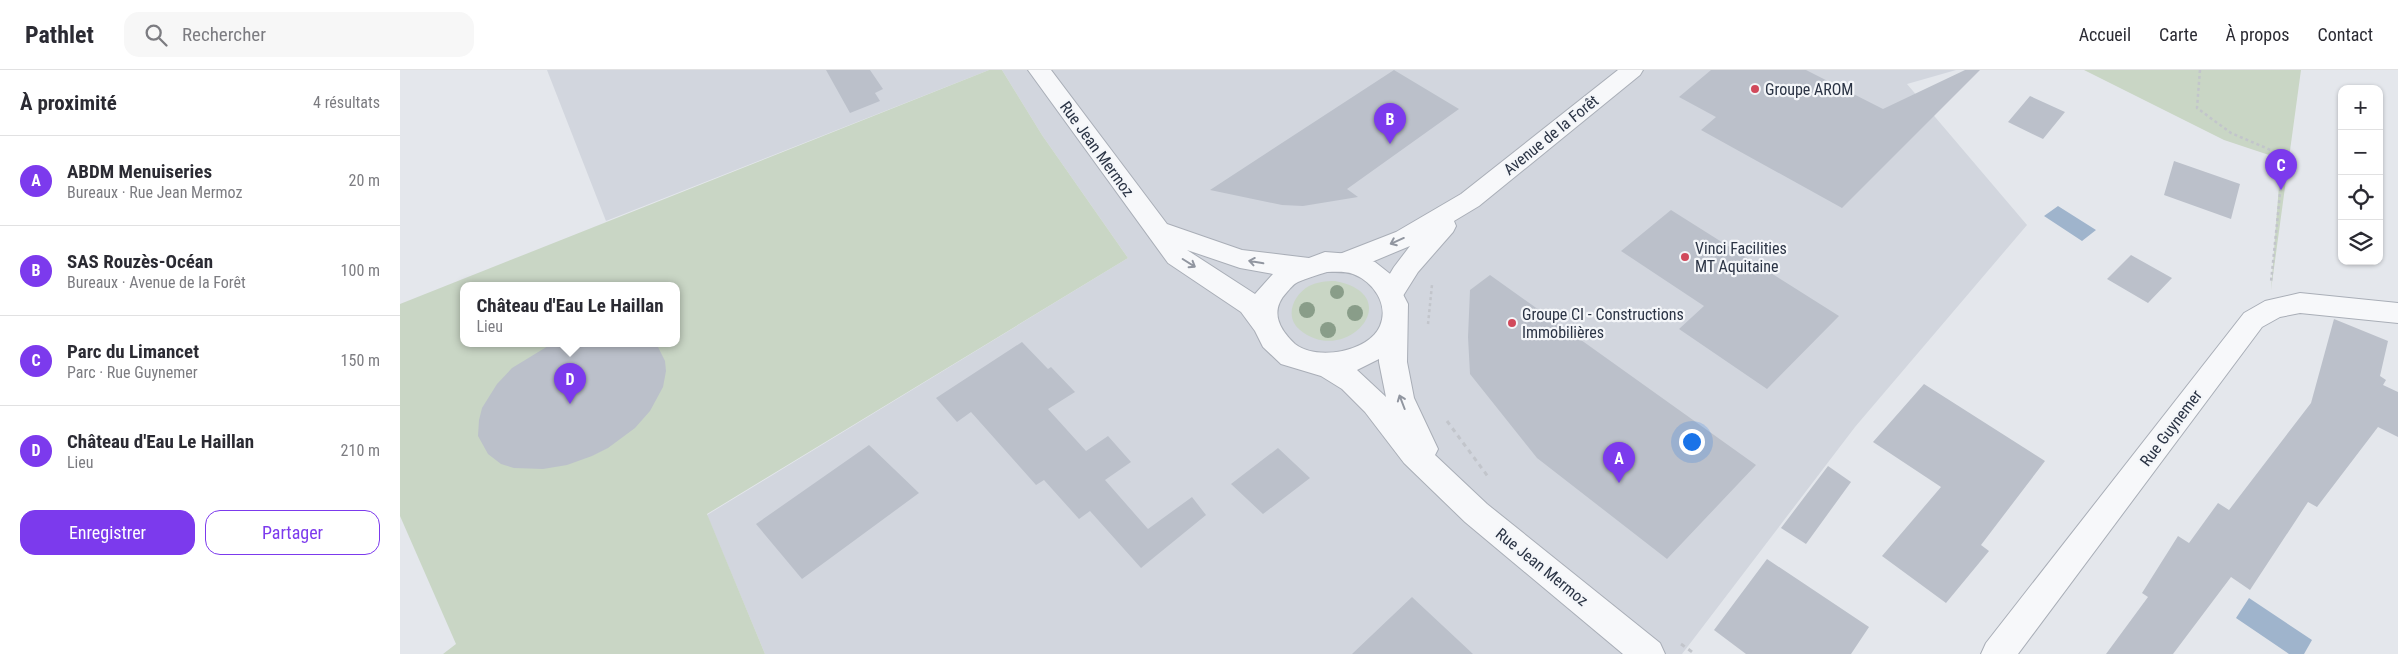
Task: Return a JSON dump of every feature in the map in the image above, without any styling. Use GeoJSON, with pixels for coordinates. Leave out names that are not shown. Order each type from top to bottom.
{"type":"FeatureCollection","features":[{"type":"Feature","properties":{"kind":"street","name":"Rue Jean Mermoz"},"geometry":{"type":"LineString","coordinates":[[1039,70],[1155,229],[1177,256],[1250,305],[1263,322]]}},
{"type":"Feature","properties":{"kind":"street","name":"Avenue de la Forêt"},"geometry":{"type":"LineString","coordinates":[[1392,292],[1401,274],[1417,254],[1470,200],[1632,70]]}},
{"type":"Feature","properties":{"kind":"street","name":"Avenue de la Forêt"},"geometry":{"type":"LineString","coordinates":[[1346,262],[1405,238],[1470,200]]}},
{"type":"Feature","properties":{"kind":"street"},"geometry":{"type":"LineString","coordinates":[[1155,229],[1240,259],[1270,264],[1304,266],[1325,262],[1346,262],[1365,268],[1381,278],[1392,292],[1396,308],[1394,325],[1385,341],[1369,354],[1349,362],[1326,365],[1304,362],[1284,353],[1270,339],[1263,322],[1264,305],[1272,289],[1286,275],[1304,266]]}},
{"type":"Feature","properties":{"kind":"street","name":"Rue Guynemer"},"geometry":{"type":"LineString","coordinates":[[1998,654],[2253,320],[2274,308],[2300,303],[2398,313]]}},
{"type":"Feature","properties":{"kind":"street","name":"Rue Jean Mermoz"},"geometry":{"type":"LineString","coordinates":[[1394,325],[1392,362],[1400,398],[1438,478]]}},
{"type":"Feature","properties":{"kind":"street","name":"Rue Jean Mermoz"},"geometry":{"type":"LineString","coordinates":[[1326,365],[1352,381],[1414,454],[1476,513],[1648,654]]}},
{"type":"Feature","properties":{"kind":"path"},"geometry":{"type":"LineString","coordinates":[[2200,70],[2197,108],[2231,133],[2280,154],[2282,174],[2271,263],[2270,290],[2274,308]]}},
{"type":"Feature","properties":{"kind":"shaded area"},"geometry":{"type":"Polygon","coordinates":[[[547,70],[989,70],[606,221],[547,70]]]}},
{"type":"Feature","properties":{"kind":"shaded area"},"geometry":{"type":"Polygon","coordinates":[[[1002,70],[1956,70],[1907,84],[2027,225],[1855,427],[1682,654],[765,654],[707,515],[1128,258],[1042,135],[1002,70]]]}},
{"type":"Feature","properties":{"kind":"green space"},"geometry":{"type":"Polygon","coordinates":[[[989,70],[1002,70],[1042,135],[1128,258],[707,514],[765,654],[443,654],[456,644],[400,516],[400,304],[989,70]]]}},
{"type":"Feature","properties":{"kind":"green space"},"geometry":{"type":"Polygon","coordinates":[[[2084,70],[2301,70],[2271,290],[2281,159],[2224,140],[2084,70]]]}},
{"type":"Feature","properties":{"kind":"green space"},"geometry":{"type":"Polygon","coordinates":[[[1335,281],[1357,289],[1367,300],[1369,313],[1362,325],[1351,335],[1335,340],[1318,339],[1300,330],[1295,325],[1292,319],[1292,306],[1303,290],[1309,286],[1335,281]]]}},
{"type":"Feature","properties":{"kind":"water"},"geometry":{"type":"Polygon","coordinates":[[[2058,206],[2096,230],[2082,241],[2044,216],[2058,206]]]}},
{"type":"Feature","properties":{"kind":"water"},"geometry":{"type":"Polygon","coordinates":[[[2249,598],[2312,640],[2304,654],[2289,654],[2236,618],[2249,598]]]}},
{"type":"Feature","properties":{"kind":"building"},"geometry":{"type":"Polygon","coordinates":[[[826,70],[870,70],[883,89],[875,93],[880,101],[850,113],[826,70]]]}},
{"type":"Feature","properties":{"kind":"building"},"geometry":{"type":"Polygon","coordinates":[[[1394,70],[1459,109],[1347,189],[1358,197],[1303,206],[1282,205],[1210,190],[1394,70]]]}},
{"type":"Feature","properties":{"kind":"building"},"geometry":{"type":"Polygon","coordinates":[[[1711,70],[1806,70],[1883,109],[1965,70],[1980,70],[1842,208],[1701,130],[1716,117],[1679,97],[1711,70]]]}},
{"type":"Feature","properties":{"kind":"building"},"geometry":{"type":"Polygon","coordinates":[[[2030,96],[2065,112],[2043,139],[2008,122],[2030,96]]]}},
{"type":"Feature","properties":{"kind":"building"},"geometry":{"type":"Polygon","coordinates":[[[2174,161],[2240,184],[2231,219],[2164,195],[2174,161]]]}},
{"type":"Feature","properties":{"kind":"building"},"geometry":{"type":"Polygon","coordinates":[[[1671,210],[1839,316],[1767,389],[1679,329],[1704,306],[1621,251],[1671,210]]]}},
{"type":"Feature","properties":{"kind":"building"},"geometry":{"type":"Polygon","coordinates":[[[2131,255],[2172,278],[2148,303],[2107,279],[2131,255]]]}},
{"type":"Feature","properties":{"kind":"building"},"geometry":{"type":"Polygon","coordinates":[[[1490,275],[1756,465],[1667,559],[1537,458],[1470,374],[1468,337],[1470,290],[1490,275]]]}},
{"type":"Feature","properties":{"kind":"building"},"geometry":{"type":"Polygon","coordinates":[[[2334,319],[2388,341],[2380,376],[2386,380],[2383,385],[2398,392],[2398,437],[2378,427],[2317,507],[2308,502],[2250,590],[2231,577],[2173,654],[2106,654],[2148,597],[2142,593],[2178,536],[2189,543],[2218,503],[2229,510],[2311,403],[2334,319]]]}},
{"type":"Feature","properties":{"kind":"building"},"geometry":{"type":"Polygon","coordinates":[[[1022,342],[1048,369],[1051,367],[1075,392],[1048,409],[1086,451],[1108,436],[1131,462],[1105,480],[1148,529],[1192,497],[1206,515],[1141,568],[1090,511],[1079,519],[1044,480],[1036,485],[971,412],[957,422],[936,398],[1022,342]]]}},
{"type":"Feature","properties":{"kind":"building"},"geometry":{"type":"Polygon","coordinates":[[[546,347],[658,347],[665,361],[666,371],[663,387],[650,411],[635,428],[608,448],[592,456],[567,465],[543,469],[514,468],[501,464],[488,454],[478,436],[482,408],[497,384],[512,368],[546,347]]]}},
{"type":"Feature","properties":{"kind":"building"},"geometry":{"type":"Polygon","coordinates":[[[1924,384],[2045,461],[1981,545],[1989,551],[1946,603],[1882,556],[1941,487],[1873,442],[1924,384]]]}},
{"type":"Feature","properties":{"kind":"building"},"geometry":{"type":"Polygon","coordinates":[[[869,445],[919,493],[802,579],[756,524],[869,445]]]}},
{"type":"Feature","properties":{"kind":"building"},"geometry":{"type":"Polygon","coordinates":[[[1278,448],[1310,478],[1263,514],[1231,484],[1278,448]]]}},
{"type":"Feature","properties":{"kind":"building"},"geometry":{"type":"Polygon","coordinates":[[[1828,466],[1851,482],[1806,544],[1781,528],[1828,466]]]}},
{"type":"Feature","properties":{"kind":"building"},"geometry":{"type":"Polygon","coordinates":[[[1767,559],[1869,627],[1851,654],[1746,654],[1714,630],[1767,559]]]}},
{"type":"Feature","properties":{"kind":"building"},"geometry":{"type":"Polygon","coordinates":[[[1412,597],[1473,654],[1352,654],[1412,597]]]}},
{"type":"Feature","properties":{"kind":"place","name":"Groupe AROM"},"geometry":{"type":"Point","coordinates":[1755,89]}},
{"type":"Feature","properties":{"kind":"place","name":"SAS Rouzès-Océan"},"geometry":{"type":"Point","coordinates":[1390,144]}},
{"type":"Feature","properties":{"kind":"place","name":"Parc du Limancet"},"geometry":{"type":"Point","coordinates":[2281,190]}},
{"type":"Feature","properties":{"kind":"place","name":"Vinci Facilities MT Aquitaine"},"geometry":{"type":"Point","coordinates":[1685,257]}},
{"type":"Feature","properties":{"kind":"place","name":"Groupe CI - Constructions Immobilières"},"geometry":{"type":"Point","coordinates":[1512,323]}},
{"type":"Feature","properties":{"kind":"place","name":"Château d'Eau Le Haillan"},"geometry":{"type":"Point","coordinates":[570,404]}},
{"type":"Feature","properties":{"kind":"place","name":"ABDM Menuiseries"},"geometry":{"type":"Point","coordinates":[1619,483]}}]}
